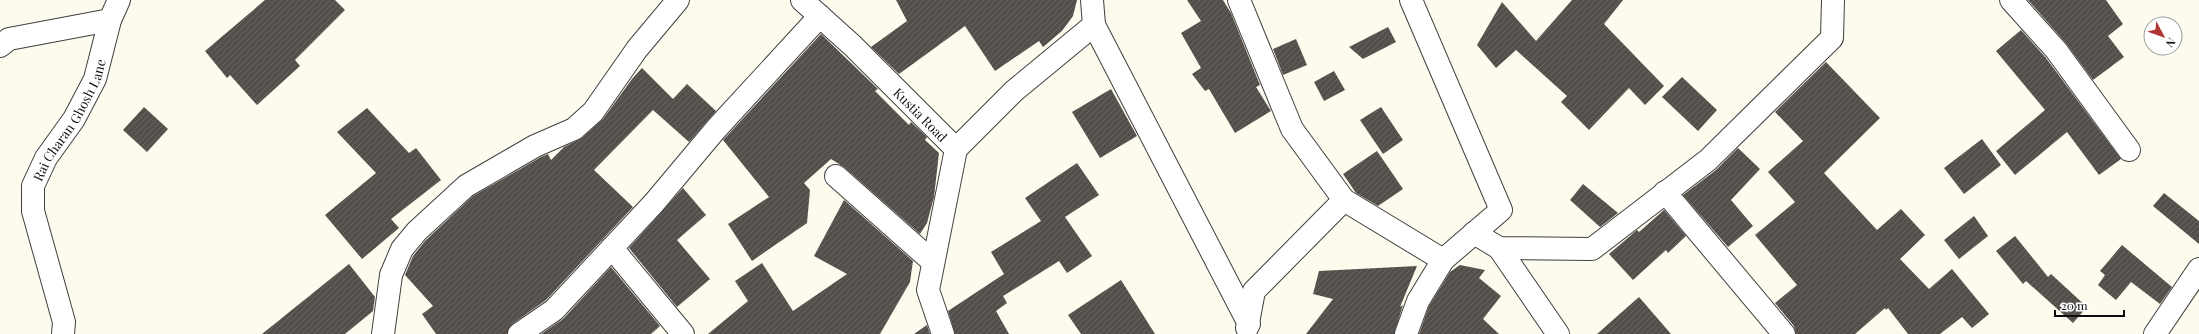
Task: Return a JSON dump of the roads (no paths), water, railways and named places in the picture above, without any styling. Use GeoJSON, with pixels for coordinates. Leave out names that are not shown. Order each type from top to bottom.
{"type":"FeatureCollection","features":[{"type":"Feature","properties":{"kind":"street","name":"Rai Charan Ghosh Lane"},"geometry":{"type":"LineString","coordinates":[[63,334],[64,322],[33,212],[34,186],[46,158],[74,119],[95,79],[110,20],[119,0]]}},
{"type":"Feature","properties":{"kind":"street"},"geometry":{"type":"LineString","coordinates":[[383,334],[391,275],[402,249],[417,231],[466,186],[535,146],[574,129],[593,112],[637,49],[678,0]]}},
{"type":"Feature","properties":{"kind":"street","name":"Kustia Road"},"geometry":{"type":"LineString","coordinates":[[802,0],[956,150],[928,290],[943,334]]}},
{"type":"Feature","properties":{"kind":"street"},"geometry":{"type":"LineString","coordinates":[[1092,0],[1094,25],[1246,329]]}},
{"type":"Feature","properties":{"kind":"street"},"geometry":{"type":"LineString","coordinates":[[1239,0],[1292,129],[1344,200],[1443,260]]}},
{"type":"Feature","properties":{"kind":"street"},"geometry":{"type":"LineString","coordinates":[[1406,334],[1418,301],[1443,260],[1501,210],[1411,0]]}},
{"type":"Feature","properties":{"kind":"street"},"geometry":{"type":"LineString","coordinates":[[1499,248],[1592,249],[1708,160],[1832,38],[1833,0]]}},
{"type":"Feature","properties":{"kind":"street"},"geometry":{"type":"LineString","coordinates":[[2011,0],[2056,50],[2129,150]]}},
{"type":"Feature","properties":{"kind":"street"},"geometry":{"type":"LineString","coordinates":[[519,334],[554,310],[612,248],[820,16]]}},
{"type":"Feature","properties":{"kind":"street"},"geometry":{"type":"LineString","coordinates":[[0,46],[9,39],[110,20]]}},
{"type":"Feature","properties":{"kind":"street"},"geometry":{"type":"LineString","coordinates":[[956,150],[1014,92],[1094,25]]}},
{"type":"Feature","properties":{"kind":"street"},"geometry":{"type":"LineString","coordinates":[[836,176],[933,262]]}},
{"type":"Feature","properties":{"kind":"street"},"geometry":{"type":"LineString","coordinates":[[1665,192],[1784,334]]}},
{"type":"Feature","properties":{"kind":"street"},"geometry":{"type":"LineString","coordinates":[[1246,329],[1254,291],[1344,200]]}},
{"type":"Feature","properties":{"kind":"street"},"geometry":{"type":"LineString","coordinates":[[1474,233],[1499,248],[1558,334]]}},
{"type":"Feature","properties":{"kind":"street"},"geometry":{"type":"LineString","coordinates":[[612,248],[673,331]]}},
{"type":"Feature","properties":{"kind":"street"},"geometry":{"type":"LineString","coordinates":[[2155,334],[2199,270]]}}]}
